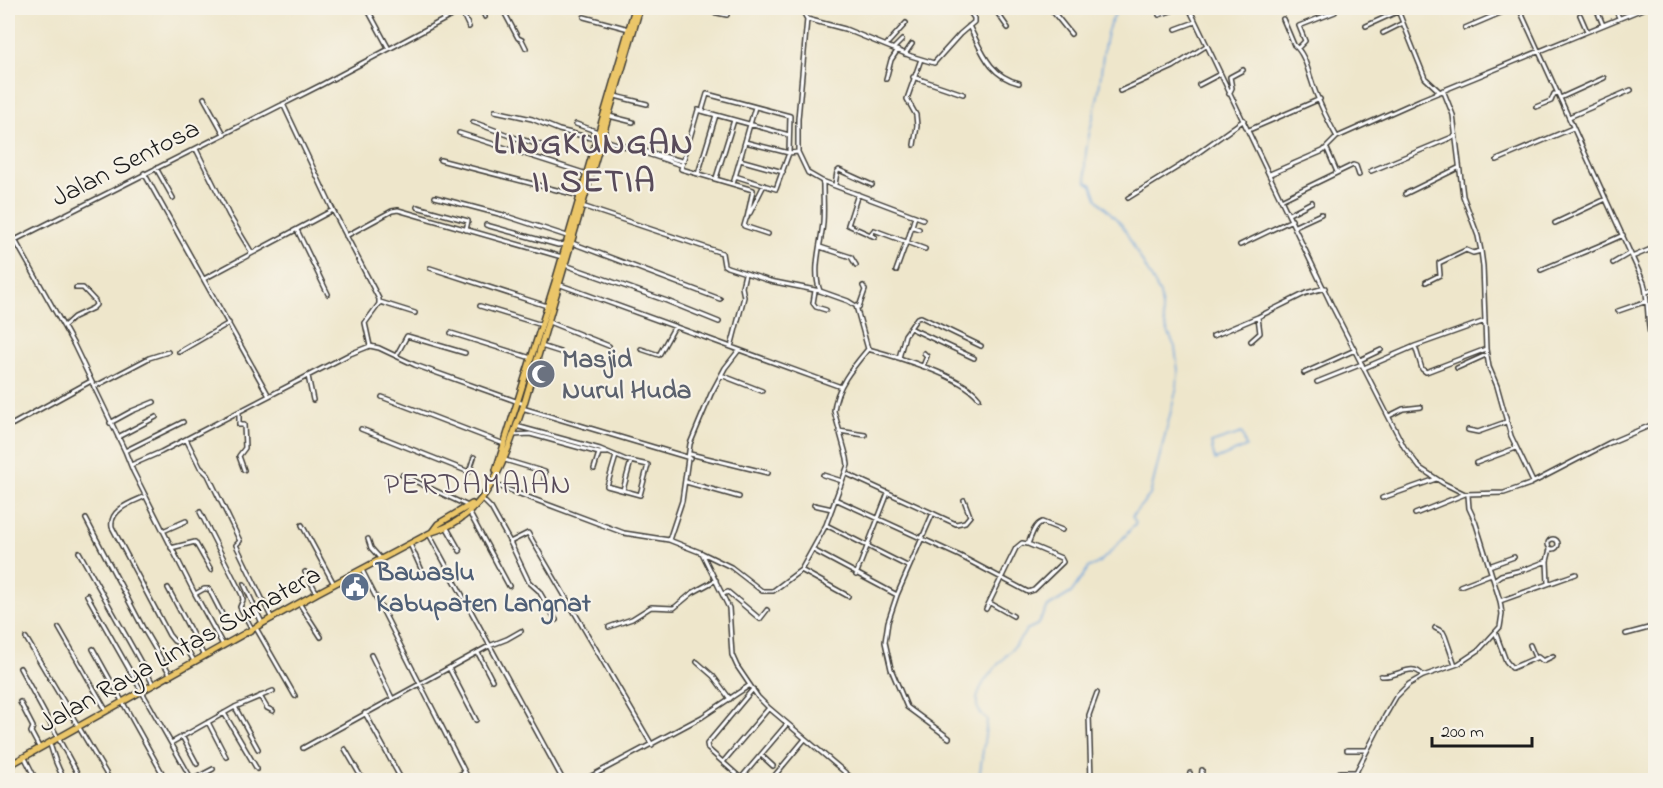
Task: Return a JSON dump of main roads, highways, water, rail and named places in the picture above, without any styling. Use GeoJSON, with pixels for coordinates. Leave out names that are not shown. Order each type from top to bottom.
{"type":"FeatureCollection","features":[{"type":"Feature","properties":{"kind":"highway","name":"Jalan Raya Lintas Sumatera"},"geometry":{"type":"LineString","coordinates":[[431,533],[438,524],[469,509],[490,484],[522,404],[531,358],[547,306],[565,265],[635,8]]}},
{"type":"Feature","properties":{"kind":"highway","name":"Jalan Raya Lintas Sumatera"},"geometry":{"type":"LineString","coordinates":[[8,764],[334,584],[431,533],[447,528],[482,499],[493,484],[505,460],[516,426],[548,321],[562,257],[569,244],[567,236],[609,116],[640,8]]}},
{"type":"Feature","properties":{"kind":"waterway"},"geometry":{"type":"LineString","coordinates":[[979,780],[987,720],[978,709],[977,699],[980,689],[1026,630],[1037,625],[1048,607],[1071,593],[1089,567],[1107,556],[1136,523],[1132,516],[1150,495],[1177,387],[1175,347],[1164,323],[1160,294],[1122,225],[1097,199],[1092,185],[1087,182],[1085,170],[1105,40],[1117,8]]}},
{"type":"Feature","properties":{"kind":"waterway"},"geometry":{"type":"LineString","coordinates":[[1242,433],[1246,447],[1215,460],[1211,443],[1242,433]]}},
{"type":"Feature","properties":{"kind":"place","name":"Masjid Nurul Huda"},"geometry":{"type":"Point","coordinates":[541,374]}},
{"type":"Feature","properties":{"kind":"place","name":"Bawaslu Kabupaten Langnat"},"geometry":{"type":"Point","coordinates":[355,587]}},
{"type":"Feature","properties":{"kind":"district","name":"LINGKUNGAN II SETIA"},"geometry":{"type":"Point","coordinates":[594,160]}},
{"type":"Feature","properties":{"kind":"district","name":"PERDAMAIAN"},"geometry":{"type":"Point","coordinates":[478,483]}}]}
